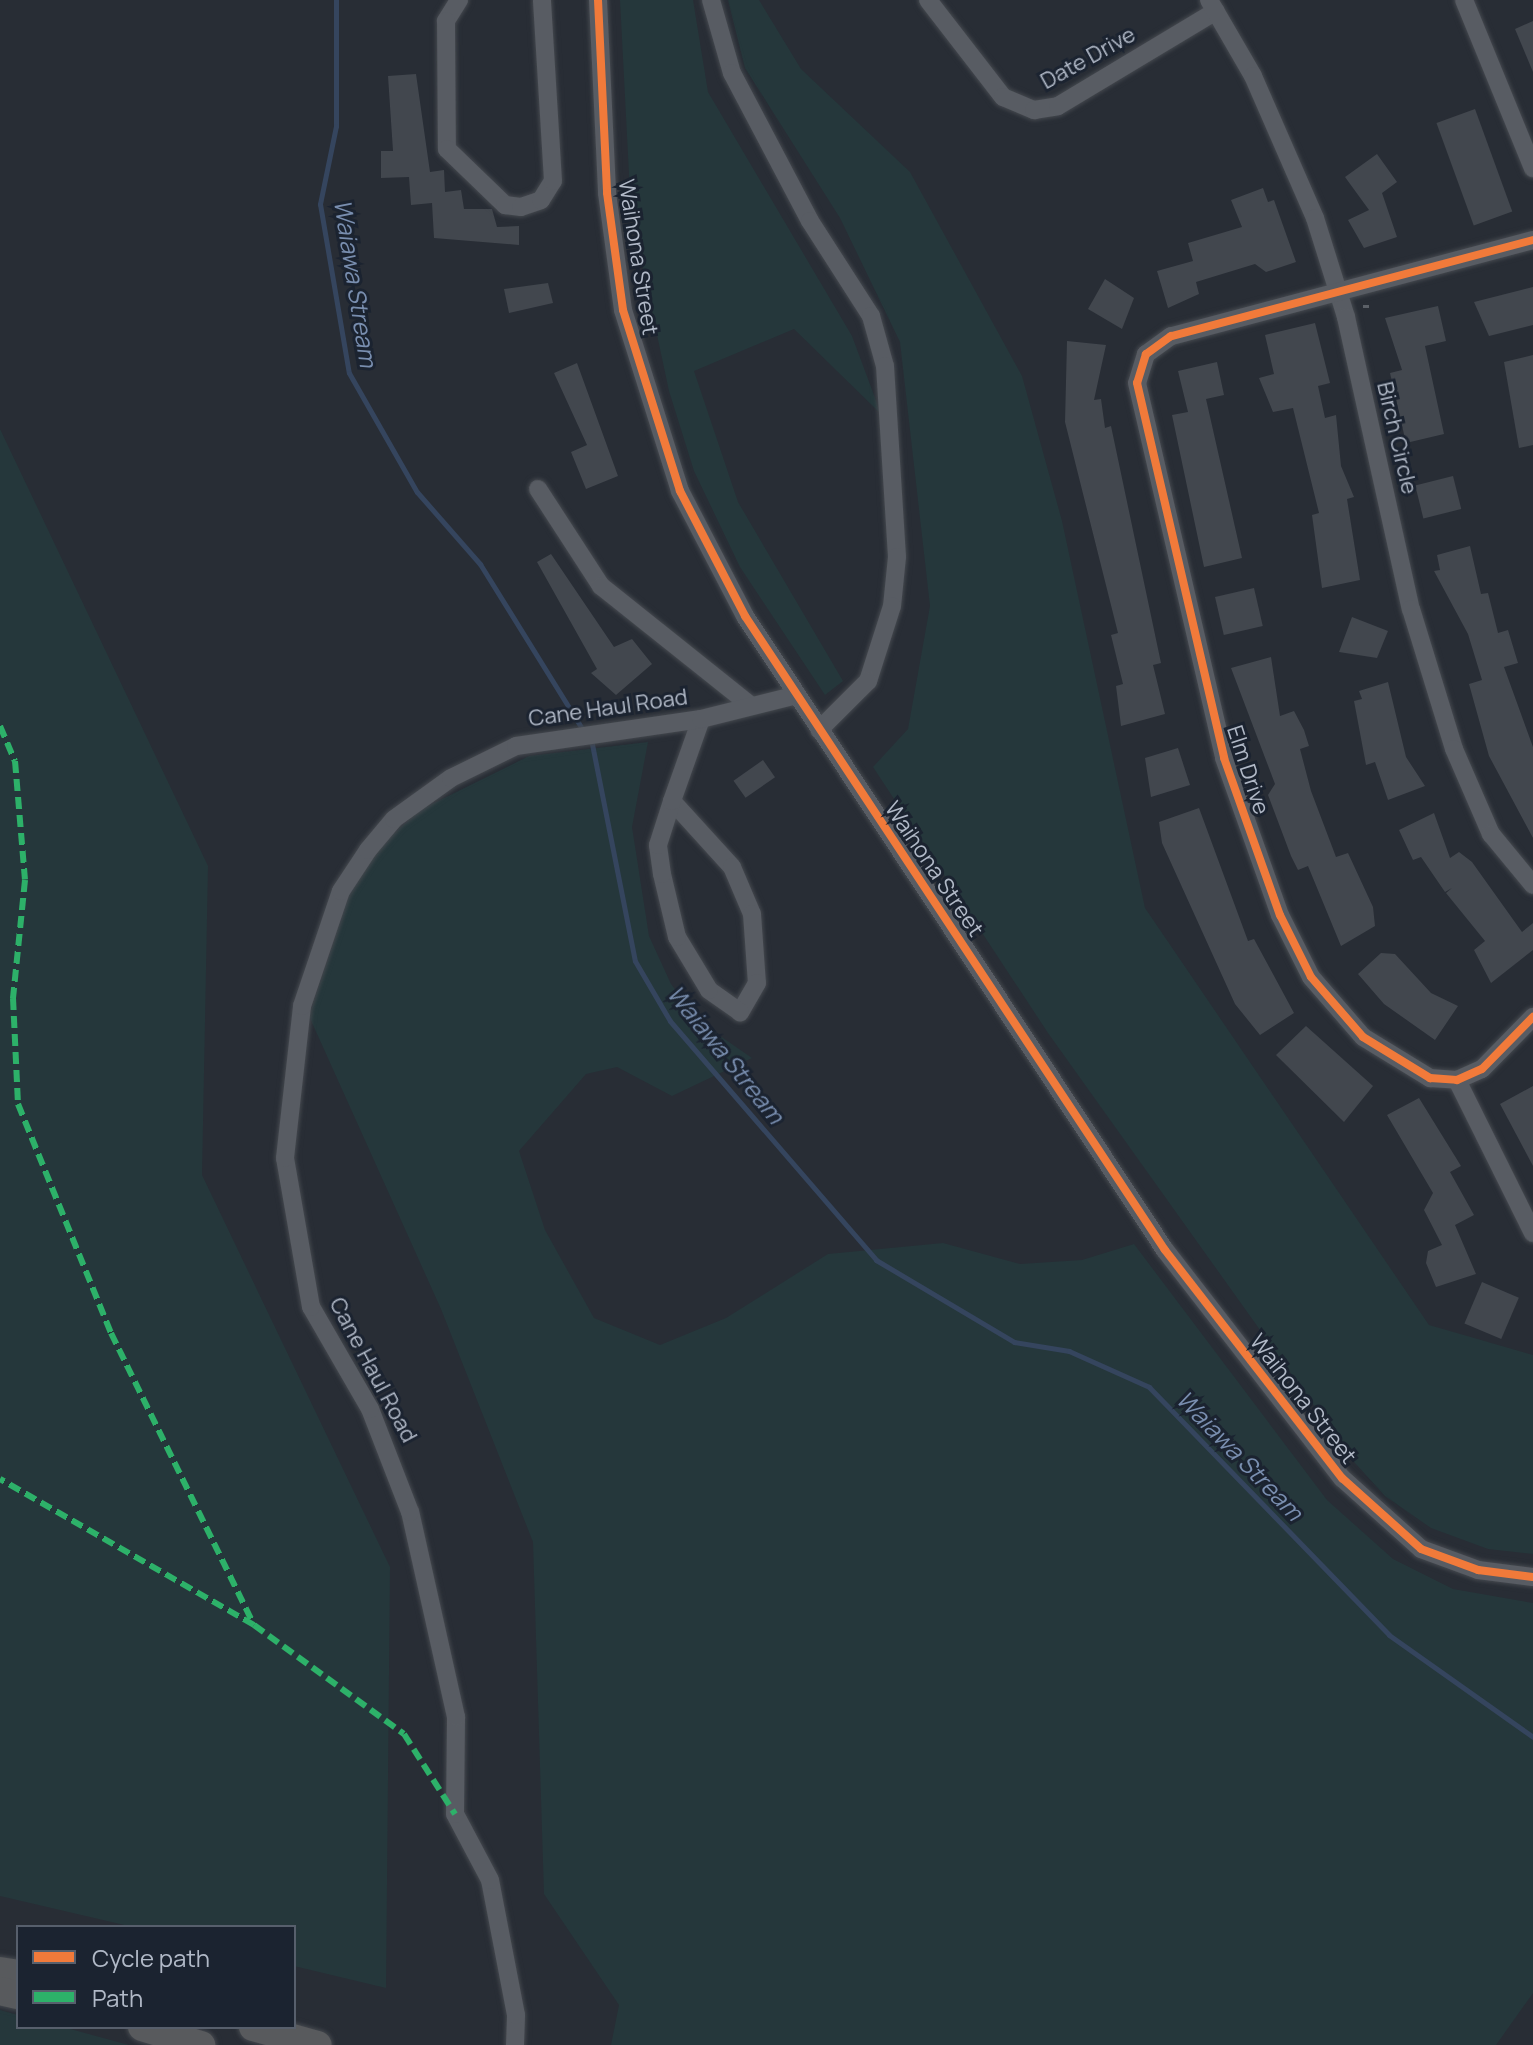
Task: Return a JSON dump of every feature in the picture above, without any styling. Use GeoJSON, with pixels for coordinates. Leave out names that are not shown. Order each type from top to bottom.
{"type":"FeatureCollection","features":[{"type":"Feature","properties":{"kind":"highway"},"geometry":{"type":"LineString","coordinates":[[149,2029],[201,2045]]}},
{"type":"Feature","properties":{"kind":"highway"},"geometry":{"type":"LineString","coordinates":[[260,2029],[318,2045]]}},
{"type":"Feature","properties":{"kind":"street"},"geometry":{"type":"LineString","coordinates":[[459,0],[446,21],[447,149],[505,205],[521,207],[541,200],[553,181],[556,155],[542,0]]}},
{"type":"Feature","properties":{"kind":"street","name":"Waihona Street"},"geometry":{"type":"LineString","coordinates":[[598,0],[612,236],[645,391],[714,561],[819,730],[1165,1250],[1342,1478],[1421,1549],[1478,1570],[1533,1577]]}},
{"type":"Feature","properties":{"kind":"street"},"geometry":{"type":"LineString","coordinates":[[711,0],[732,73],[810,221],[871,316],[885,366],[897,557],[892,606],[868,681],[819,730]]}},
{"type":"Feature","properties":{"kind":"street","name":"Date Drive"},"geometry":{"type":"LineString","coordinates":[[928,0],[1003,97],[1034,110],[1058,106],[1212,6]]}},
{"type":"Feature","properties":{"kind":"street"},"geometry":{"type":"LineString","coordinates":[[1464,0],[1533,168]]}},
{"type":"Feature","properties":{"kind":"street","name":"Birch Circle"},"geometry":{"type":"LineString","coordinates":[[1212,6],[1289,154],[1339,291],[1431,681],[1474,802],[1533,885]]}},
{"type":"Feature","properties":{"kind":"street","name":"Elm Drive"},"geometry":{"type":"LineString","coordinates":[[1457,1080],[1406,1068],[1363,1037],[1311,977],[1290,937],[1211,712],[1137,400],[1140,366],[1159,342],[1533,240]]}},
{"type":"Feature","properties":{"kind":"street"},"geometry":{"type":"LineString","coordinates":[[538,489],[601,586],[750,705]]}},
{"type":"Feature","properties":{"kind":"street","name":"Cane Haul Road"},"geometry":{"type":"LineString","coordinates":[[515,2045],[516,2015],[490,1880],[455,1814],[456,1717],[410,1512],[370,1409],[311,1307],[285,1158],[291,1081],[302,1006],[341,891],[394,819],[451,778],[516,746],[701,719],[797,695]]}},
{"type":"Feature","properties":{"kind":"street"},"geometry":{"type":"LineString","coordinates":[[672,801],[732,867],[752,914],[757,983],[751,1004],[740,1012],[709,990],[677,937],[658,845],[672,801],[701,719]]}},
{"type":"Feature","properties":{"kind":"street"},"geometry":{"type":"LineString","coordinates":[[1533,1017],[1494,1061],[1457,1080],[1533,1233]]}},
{"type":"Feature","properties":{"kind":"path"},"geometry":{"type":"LineString","coordinates":[[1363,306],[1370,306]]}},
{"type":"Feature","properties":{"kind":"shaded area"},"geometry":{"type":"Polygon","coordinates":[[[620,0],[693,0],[708,92],[852,336],[881,414],[794,329],[694,371],[738,502],[843,681],[825,695],[740,567],[694,471],[669,391],[631,213],[620,0]]]}},
{"type":"Feature","properties":{"kind":"shaded area"},"geometry":{"type":"Polygon","coordinates":[[[728,0],[759,0],[801,69],[910,172],[1022,376],[1062,521],[1145,908],[1429,1325],[1533,1355],[1533,1554],[1488,1549],[1431,1528],[1385,1496],[1355,1463],[1048,1033],[873,767],[908,729],[930,606],[900,342],[840,218],[745,68],[728,0]]]}},
{"type":"Feature","properties":{"kind":"shaded area"},"geometry":{"type":"Polygon","coordinates":[[[0,429],[208,866],[202,1175],[390,1567],[386,1988],[296,1966],[296,1925],[124,1925],[0,1896],[0,429]]]}},
{"type":"Feature","properties":{"kind":"shaded area"},"geometry":{"type":"Polygon","coordinates":[[[648,742],[632,827],[649,936],[671,984],[700,1022],[752,1058],[672,1096],[617,1067],[586,1074],[519,1151],[545,1230],[594,1318],[660,1345],[726,1318],[828,1254],[943,1243],[1020,1264],[1082,1260],[1134,1244],[1327,1500],[1393,1559],[1453,1589],[1533,1603],[1533,1993],[1496,2045],[611,2045],[619,2005],[544,1894],[533,1542],[441,1309],[309,1016],[350,892],[381,845],[420,810],[529,756],[648,742]]]}},
{"type":"Feature","properties":{"kind":"shaded area"},"geometry":{"type":"Polygon","coordinates":[[[0,2010],[16,2014],[16,2029],[70,2029],[129,2045],[0,2045],[0,2010]]]}},
{"type":"Feature","properties":{"kind":"building"},"geometry":{"type":"Polygon","coordinates":[[[1533,21],[1533,72],[1515,29],[1533,21]]]}},
{"type":"Feature","properties":{"kind":"building"},"geometry":{"type":"Polygon","coordinates":[[[416,74],[430,172],[444,170],[445,192],[461,190],[464,209],[492,209],[497,227],[519,226],[519,245],[434,238],[432,203],[411,205],[409,177],[381,178],[381,151],[393,151],[388,76],[416,74]]]}},
{"type":"Feature","properties":{"kind":"building"},"geometry":{"type":"Polygon","coordinates":[[[1475,109],[1512,211],[1474,225],[1436,123],[1475,109]]]}},
{"type":"Feature","properties":{"kind":"building"},"geometry":{"type":"Polygon","coordinates":[[[1377,154],[1397,182],[1382,193],[1397,237],[1364,248],[1348,220],[1369,210],[1345,177],[1377,154]]]}},
{"type":"Feature","properties":{"kind":"building"},"geometry":{"type":"Polygon","coordinates":[[[1263,188],[1268,202],[1274,200],[1296,262],[1266,272],[1255,264],[1196,282],[1199,294],[1168,308],[1157,271],[1193,261],[1188,243],[1242,227],[1231,200],[1263,188]]]}},
{"type":"Feature","properties":{"kind":"building"},"geometry":{"type":"Polygon","coordinates":[[[1105,279],[1134,298],[1122,329],[1088,309],[1105,279]]]}},
{"type":"Feature","properties":{"kind":"building"},"geometry":{"type":"Polygon","coordinates":[[[548,283],[553,303],[509,313],[504,289],[548,283]]]}},
{"type":"Feature","properties":{"kind":"building"},"geometry":{"type":"Polygon","coordinates":[[[1533,287],[1533,325],[1489,336],[1474,302],[1533,287]]]}},
{"type":"Feature","properties":{"kind":"building"},"geometry":{"type":"Polygon","coordinates":[[[1438,306],[1446,341],[1425,346],[1444,434],[1406,443],[1390,373],[1402,370],[1385,318],[1438,306]]]}},
{"type":"Feature","properties":{"kind":"building"},"geometry":{"type":"Polygon","coordinates":[[[1315,323],[1330,383],[1318,386],[1325,418],[1336,415],[1341,466],[1354,497],[1347,499],[1360,580],[1322,588],[1312,515],[1319,513],[1293,408],[1273,412],[1259,378],[1274,374],[1265,335],[1315,323]]]}},
{"type":"Feature","properties":{"kind":"building"},"geometry":{"type":"Polygon","coordinates":[[[1067,341],[1106,345],[1094,400],[1101,399],[1105,428],[1111,426],[1161,663],[1153,665],[1165,714],[1121,726],[1116,686],[1123,684],[1111,635],[1118,633],[1065,422],[1067,341]]]}},
{"type":"Feature","properties":{"kind":"building"},"geometry":{"type":"Polygon","coordinates":[[[1533,355],[1533,445],[1519,448],[1504,362],[1533,355]]]}},
{"type":"Feature","properties":{"kind":"building"},"geometry":{"type":"Polygon","coordinates":[[[1217,362],[1224,395],[1206,399],[1242,558],[1204,567],[1172,415],[1188,412],[1178,371],[1217,362]]]}},
{"type":"Feature","properties":{"kind":"building"},"geometry":{"type":"Polygon","coordinates":[[[577,363],[618,476],[586,489],[571,452],[587,445],[554,373],[577,363]]]}},
{"type":"Feature","properties":{"kind":"building"},"geometry":{"type":"Polygon","coordinates":[[[1453,476],[1461,509],[1423,518],[1415,485],[1453,476]]]}},
{"type":"Feature","properties":{"kind":"building"},"geometry":{"type":"Polygon","coordinates":[[[1470,546],[1481,594],[1488,593],[1498,633],[1508,630],[1518,663],[1504,667],[1533,747],[1533,838],[1489,756],[1469,684],[1482,680],[1468,634],[1434,571],[1440,570],[1437,555],[1470,546]]]}},
{"type":"Feature","properties":{"kind":"building"},"geometry":{"type":"Polygon","coordinates":[[[551,554],[614,647],[632,639],[652,664],[616,695],[591,673],[597,669],[537,562],[551,554]]]}},
{"type":"Feature","properties":{"kind":"building"},"geometry":{"type":"Polygon","coordinates":[[[1254,588],[1263,626],[1224,635],[1215,597],[1254,588]]]}},
{"type":"Feature","properties":{"kind":"building"},"geometry":{"type":"Polygon","coordinates":[[[1352,617],[1388,631],[1377,658],[1339,652],[1352,617]]]}},
{"type":"Feature","properties":{"kind":"building"},"geometry":{"type":"Polygon","coordinates":[[[1271,657],[1280,716],[1294,711],[1304,730],[1309,746],[1300,749],[1311,791],[1336,857],[1348,853],[1373,907],[1375,926],[1341,946],[1308,866],[1298,870],[1291,856],[1268,795],[1275,784],[1231,668],[1271,657]]]}},
{"type":"Feature","properties":{"kind":"building"},"geometry":{"type":"Polygon","coordinates":[[[1388,682],[1406,757],[1425,786],[1388,800],[1375,762],[1366,765],[1354,701],[1362,699],[1359,691],[1388,682]]]}},
{"type":"Feature","properties":{"kind":"building"},"geometry":{"type":"Polygon","coordinates":[[[1178,748],[1190,785],[1151,797],[1145,758],[1178,748]]]}},
{"type":"Feature","properties":{"kind":"building"},"geometry":{"type":"Polygon","coordinates":[[[763,760],[775,777],[746,798],[734,781],[763,760]]]}},
{"type":"Feature","properties":{"kind":"building"},"geometry":{"type":"Polygon","coordinates":[[[1199,808],[1248,941],[1254,939],[1294,1013],[1260,1035],[1235,1004],[1162,843],[1159,822],[1199,808]]]}},
{"type":"Feature","properties":{"kind":"building"},"geometry":{"type":"Polygon","coordinates":[[[1434,813],[1450,858],[1459,852],[1472,862],[1522,932],[1533,923],[1533,950],[1491,983],[1474,950],[1485,941],[1446,893],[1452,888],[1445,892],[1421,857],[1413,860],[1399,830],[1434,813]]]}},
{"type":"Feature","properties":{"kind":"building"},"geometry":{"type":"Polygon","coordinates":[[[1381,953],[1395,954],[1431,993],[1458,1006],[1435,1040],[1384,1004],[1358,974],[1381,953]]]}},
{"type":"Feature","properties":{"kind":"building"},"geometry":{"type":"Polygon","coordinates":[[[1306,1026],[1373,1086],[1344,1122],[1276,1055],[1306,1026]]]}},
{"type":"Feature","properties":{"kind":"building"},"geometry":{"type":"Polygon","coordinates":[[[1533,1086],[1533,1166],[1500,1104],[1533,1086]]]}},
{"type":"Feature","properties":{"kind":"building"},"geometry":{"type":"Polygon","coordinates":[[[1419,1098],[1461,1166],[1450,1172],[1474,1215],[1455,1225],[1476,1274],[1436,1287],[1426,1263],[1428,1251],[1442,1245],[1424,1210],[1433,1193],[1387,1115],[1419,1098]]]}},
{"type":"Feature","properties":{"kind":"building"},"geometry":{"type":"Polygon","coordinates":[[[1482,1282],[1519,1298],[1501,1339],[1464,1323],[1482,1282]]]}},
{"type":"Feature","properties":{"kind":"waterway","name":"Waiawa Stream"},"geometry":{"type":"LineString","coordinates":[[336,0],[336,126],[320,204],[349,373],[417,492],[480,564],[583,730]]}},
{"type":"Feature","properties":{"kind":"waterway","name":"Waiawa Stream"},"geometry":{"type":"LineString","coordinates":[[591,739],[635,961],[670,1021],[876,1260],[1014,1342],[1069,1351],[1149,1387],[1389,1635],[1533,1737]]}},
{"type":"Feature","properties":{"kind":"marked path"},"geometry":{"type":"LineString","coordinates":[[0,726],[15,761],[25,880],[13,998],[18,1104],[111,1333],[254,1625],[0,1479]]}},
{"type":"Feature","properties":{"kind":"marked path"},"geometry":{"type":"LineString","coordinates":[[254,1625],[404,1734],[455,1814]]}},
{"type":"Feature","properties":{"kind":"cycle path"},"geometry":{"type":"LineString","coordinates":[[598,0],[607,193],[623,310],[680,491],[745,616],[1165,1250],[1342,1478],[1421,1549],[1478,1570],[1533,1577]]}},
{"type":"Feature","properties":{"kind":"cycle path"},"geometry":{"type":"LineString","coordinates":[[1533,240],[1171,336],[1146,354],[1137,383],[1224,758],[1280,915],[1311,977],[1363,1037],[1430,1078],[1457,1080],[1482,1069],[1533,1017]]}}]}
